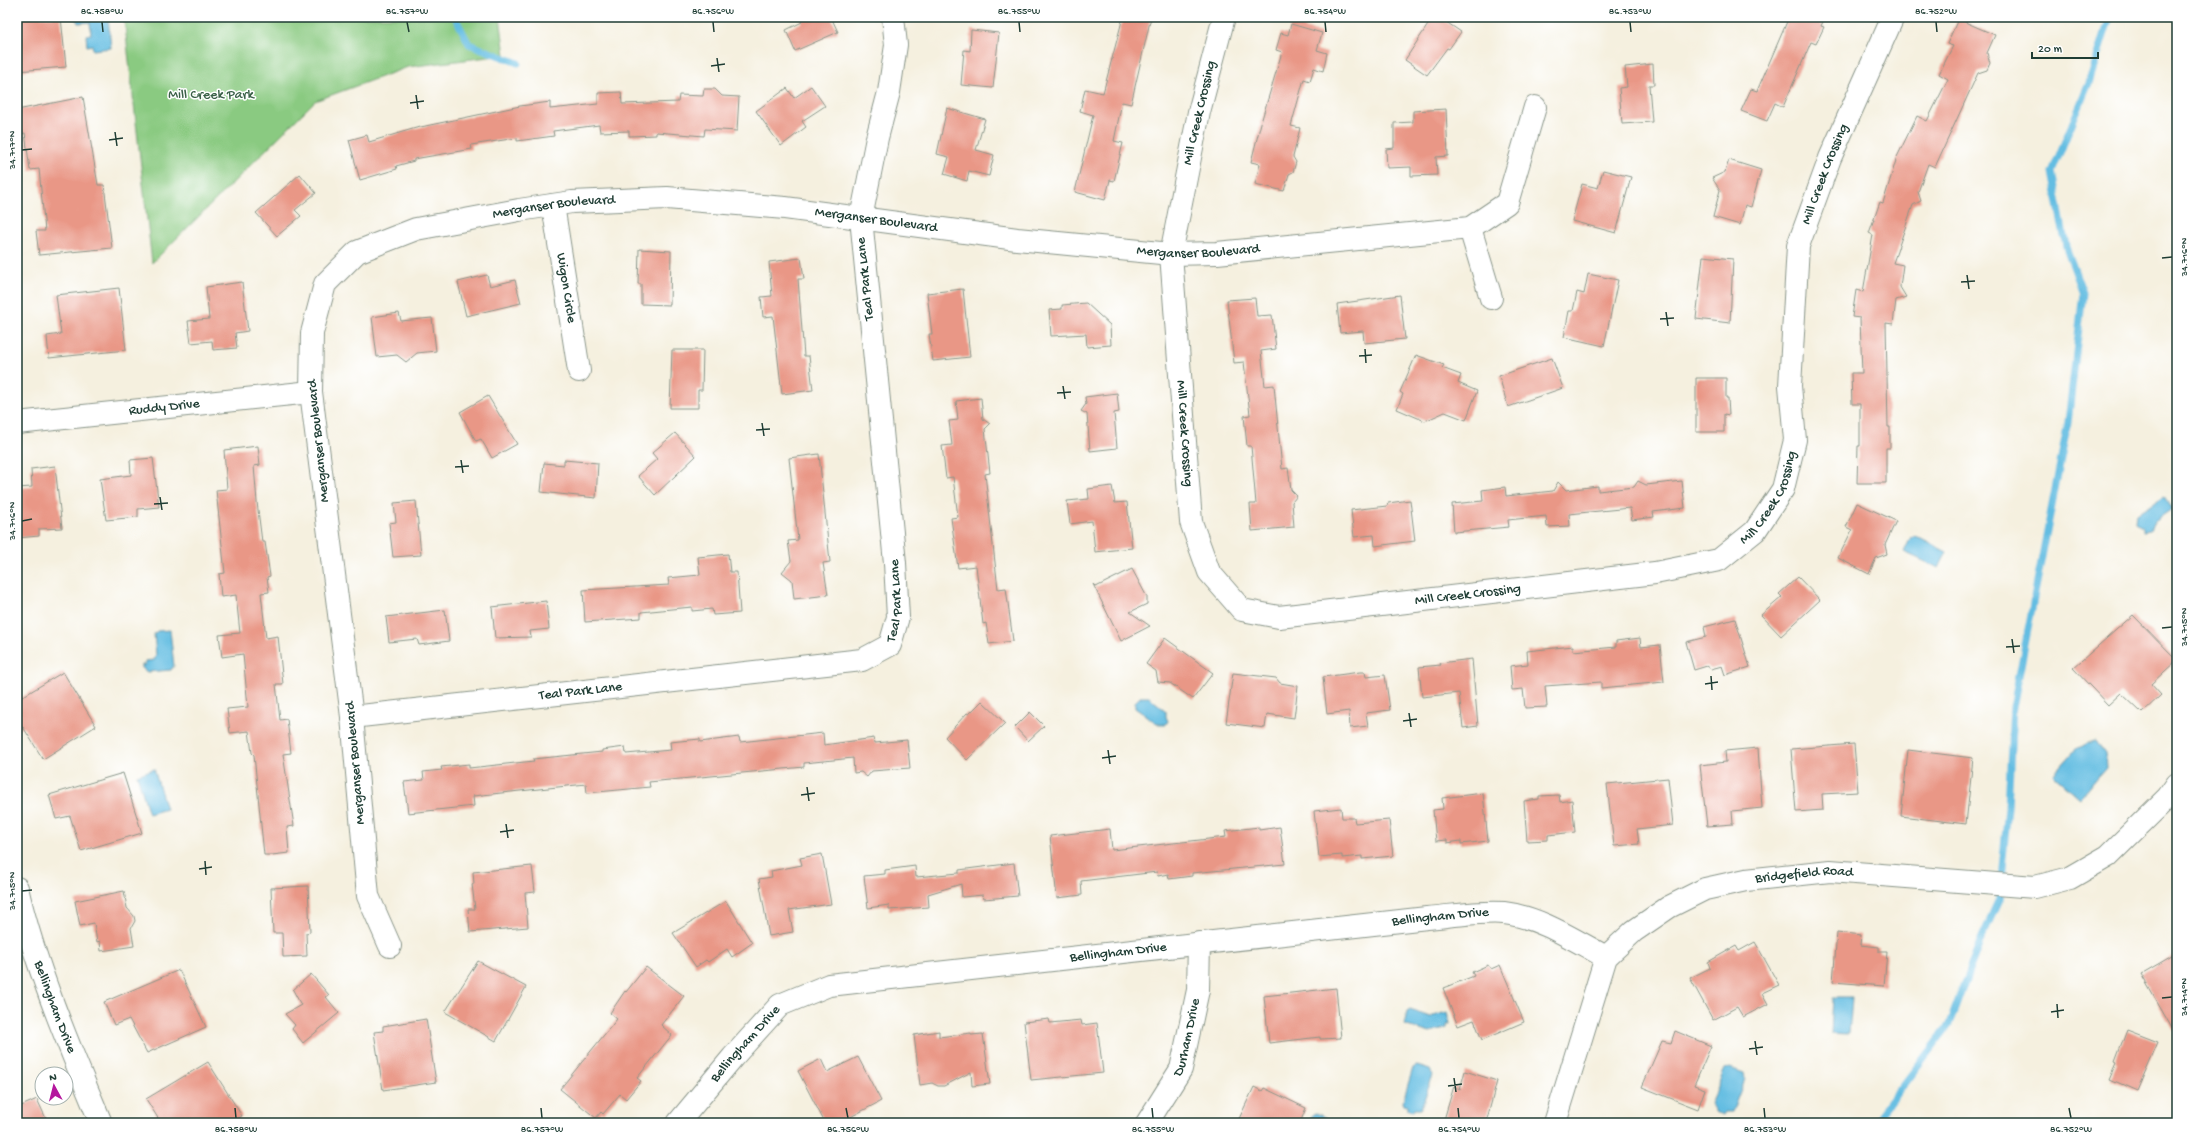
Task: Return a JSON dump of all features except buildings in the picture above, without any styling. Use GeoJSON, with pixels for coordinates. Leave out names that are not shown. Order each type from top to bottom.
{"type":"FeatureCollection","features":[{"type":"Feature","properties":{"kind":"street","name":"Teal Park Lane"},"geometry":{"type":"LineString","coordinates":[[352,717],[862,660],[890,645],[898,617],[895,563],[861,218],[877,138],[889,92],[896,45],[893,17]]}},
{"type":"Feature","properties":{"kind":"street","name":"Mill Creek Crossing"},"geometry":{"type":"LineString","coordinates":[[1224,17],[1199,112],[1171,254],[1191,522],[1209,572],[1242,610],[1279,617],[1655,573],[1719,560],[1756,531],[1783,489],[1795,440],[1790,386],[1798,246],[1830,158],[1893,17]]}},
{"type":"Feature","properties":{"kind":"street","name":"Merganser Boulevard"},"geometry":{"type":"LineString","coordinates":[[390,946],[368,896],[352,717],[311,392],[312,333],[326,284],[357,252],[416,229],[553,205],[572,202],[667,198],[785,208],[1017,240],[1171,254],[1218,253],[1470,228],[1507,203],[1535,107]]}},
{"type":"Feature","properties":{"kind":"street","name":"Wigon Circle"},"geometry":{"type":"LineString","coordinates":[[553,205],[579,371]]}},
{"type":"Feature","properties":{"kind":"street"},"geometry":{"type":"LineString","coordinates":[[1470,228],[1491,298]]}},
{"type":"Feature","properties":{"kind":"street","name":"Ruddy Drive"},"geometry":{"type":"LineString","coordinates":[[17,423],[311,392]]}},
{"type":"Feature","properties":{"kind":"street","name":"Bridgefield Road"},"geometry":{"type":"LineString","coordinates":[[1606,957],[1634,931],[1669,907],[1705,889],[1746,880],[1830,871],[2035,887],[2070,878],[2108,856],[2174,791]]}},
{"type":"Feature","properties":{"kind":"street","name":"Bellingham Drive"},"geometry":{"type":"LineString","coordinates":[[17,888],[24,920],[54,1010],[101,1123]]}},
{"type":"Feature","properties":{"kind":"street","name":"Bellingham Drive"},"geometry":{"type":"LineString","coordinates":[[678,1123],[733,1057],[780,1005],[829,985],[1427,918],[1503,913],[1527,918],[1606,957]]}},
{"type":"Feature","properties":{"kind":"street","name":"Durham Drive"},"geometry":{"type":"LineString","coordinates":[[1147,1123],[1181,1069],[1198,990],[1199,943]]}},
{"type":"Feature","properties":{"kind":"street"},"geometry":{"type":"LineString","coordinates":[[1555,1123],[1606,957]]}},
{"type":"Feature","properties":{"kind":"green space","name":"Mill Creek Park"},"geometry":{"type":"Polygon","coordinates":[[[124,17],[500,17],[505,55],[408,67],[315,101],[152,263],[124,17]]]}},
{"type":"Feature","properties":{"kind":"water"},"geometry":{"type":"Polygon","coordinates":[[[74,17],[108,17],[111,48],[93,50],[92,45],[87,46],[86,35],[91,34],[90,22],[78,23],[74,17]]]}},
{"type":"Feature","properties":{"kind":"water"},"geometry":{"type":"Polygon","coordinates":[[[2164,496],[2172,509],[2153,522],[2150,530],[2143,531],[2143,527],[2136,522],[2137,514],[2164,496]]]}},
{"type":"Feature","properties":{"kind":"water"},"geometry":{"type":"Polygon","coordinates":[[[1915,536],[1947,552],[1939,568],[1904,552],[1911,537],[1915,536]]]}},
{"type":"Feature","properties":{"kind":"water"},"geometry":{"type":"Polygon","coordinates":[[[170,630],[174,666],[171,670],[147,672],[142,668],[142,665],[145,665],[145,661],[154,660],[156,656],[154,634],[157,631],[170,630]]]}},
{"type":"Feature","properties":{"kind":"water"},"geometry":{"type":"Polygon","coordinates":[[[1140,697],[1149,697],[1166,711],[1168,721],[1166,724],[1158,724],[1135,708],[1135,702],[1140,697]]]}},
{"type":"Feature","properties":{"kind":"water"},"geometry":{"type":"Polygon","coordinates":[[[2096,741],[2105,754],[2106,768],[2079,798],[2053,775],[2077,748],[2096,741]]]}},
{"type":"Feature","properties":{"kind":"water"},"geometry":{"type":"Polygon","coordinates":[[[154,769],[166,809],[149,814],[137,775],[154,769]]]}},
{"type":"Feature","properties":{"kind":"water"},"geometry":{"type":"Polygon","coordinates":[[[1833,998],[1852,998],[1849,1034],[1831,1033],[1833,998]]]}},
{"type":"Feature","properties":{"kind":"water"},"geometry":{"type":"Polygon","coordinates":[[[1410,1010],[1430,1017],[1447,1012],[1450,1024],[1447,1025],[1447,1028],[1430,1033],[1404,1025],[1407,1012],[1410,1010]]]}},
{"type":"Feature","properties":{"kind":"water"},"geometry":{"type":"Polygon","coordinates":[[[1417,1066],[1430,1070],[1433,1075],[1421,1108],[1414,1108],[1413,1111],[1408,1109],[1408,1105],[1404,1104],[1403,1101],[1413,1068],[1417,1066]]]}},
{"type":"Feature","properties":{"kind":"water"},"geometry":{"type":"Polygon","coordinates":[[[1730,1068],[1744,1073],[1745,1079],[1732,1112],[1725,1112],[1723,1115],[1715,1111],[1710,1103],[1725,1070],[1730,1068]]]}},
{"type":"Feature","properties":{"kind":"water"},"geometry":{"type":"Polygon","coordinates":[[[1316,1113],[1326,1118],[1327,1123],[1309,1123],[1313,1114],[1316,1113]]]}},
{"type":"Feature","properties":{"kind":"waterway"},"geometry":{"type":"LineString","coordinates":[[455,17],[469,44],[518,63]]}},
{"type":"Feature","properties":{"kind":"waterway"},"geometry":{"type":"LineString","coordinates":[[1874,1123],[1949,1025],[1979,944],[1999,900],[2008,807],[2013,707],[2068,422],[2083,293],[2066,247],[2052,172],[2089,83],[2110,17]]}}]}
